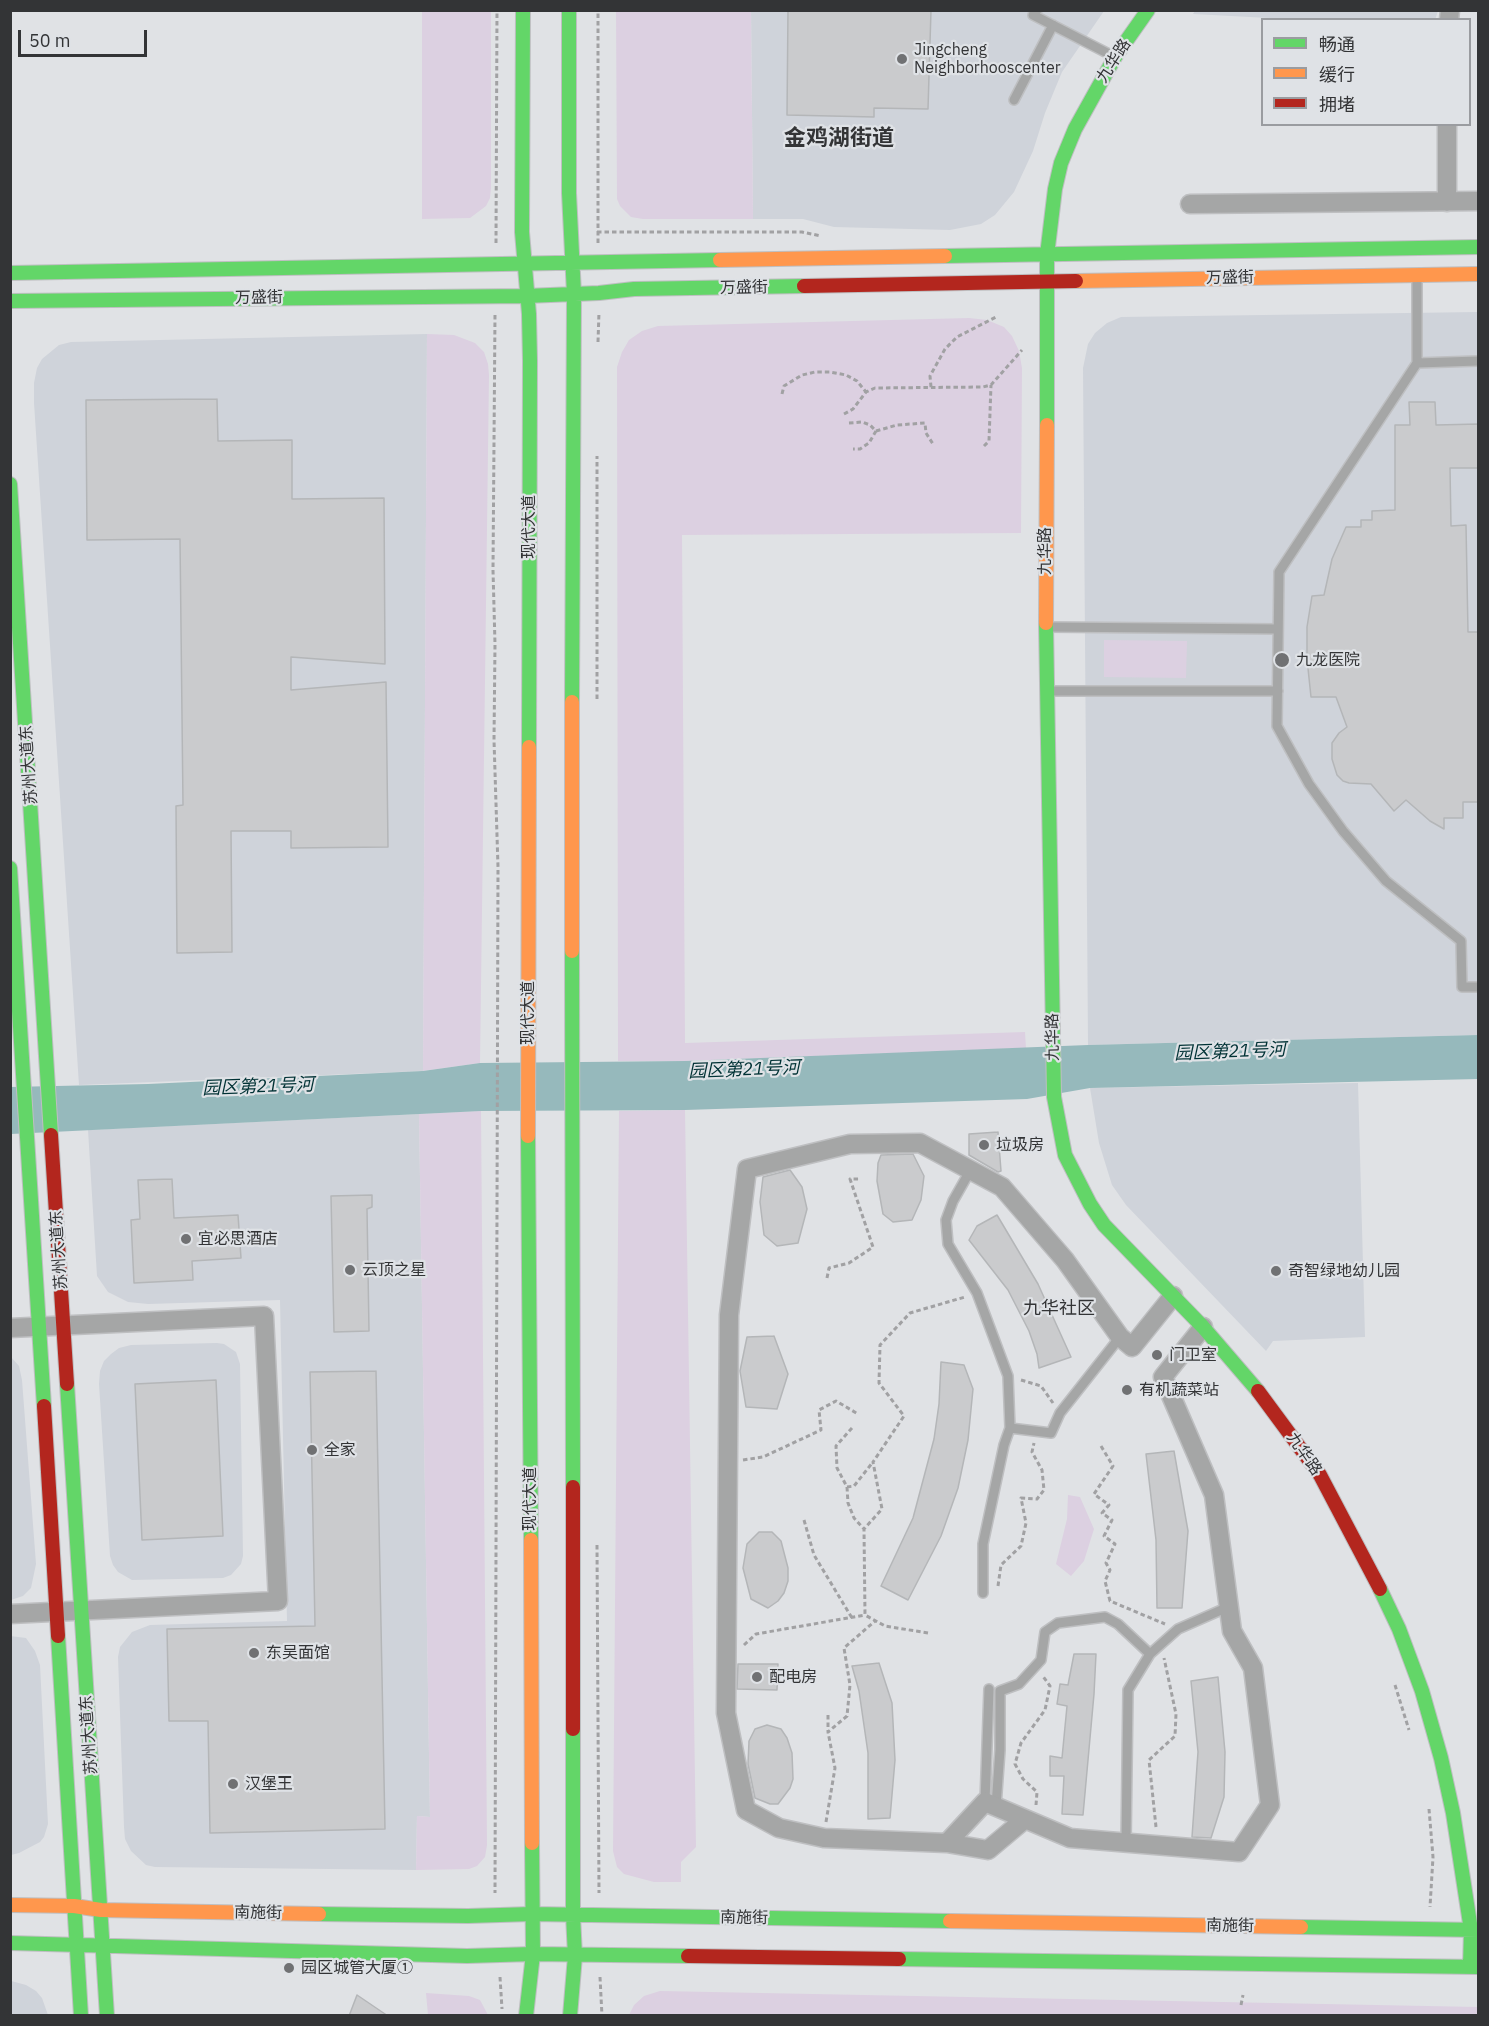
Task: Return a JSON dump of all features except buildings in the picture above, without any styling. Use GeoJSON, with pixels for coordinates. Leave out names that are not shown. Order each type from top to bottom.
{"type":"FeatureCollection","features":[{"type":"Feature","properties":{"kind":"main road","name":"现代大道"},"geometry":{"type":"LineString","coordinates":[[523,10],[522,232],[529,314],[530,361],[528,1114],[533,1954],[526,2016]]}},
{"type":"Feature","properties":{"kind":"main road"},"geometry":{"type":"LineString","coordinates":[[569,10],[569,193],[574,294],[572,538],[573,1915],[575,1956],[570,2016]]}},
{"type":"Feature","properties":{"kind":"main road","name":"九华路"},"geometry":{"type":"LineString","coordinates":[[1148,10],[1115,57],[1075,129],[1061,163],[1055,189],[1047,255],[1045,627],[1054,1097],[1058,1125],[1065,1155],[1090,1204],[1104,1225],[1203,1327],[1250,1381],[1320,1475],[1367,1562],[1399,1629],[1422,1691],[1441,1758],[1475,1930],[1474,1967]]}},
{"type":"Feature","properties":{"kind":"main road","name":"万盛街"},"geometry":{"type":"LineString","coordinates":[[10,301],[526,296],[634,289],[1047,282],[1417,262],[1479,247]]}},
{"type":"Feature","properties":{"kind":"main road","name":"万盛街"},"geometry":{"type":"LineString","coordinates":[[10,273],[1047,255],[1417,262],[1479,274]]}},
{"type":"Feature","properties":{"kind":"main road","name":"苏州大道东"},"geometry":{"type":"LineString","coordinates":[[10,484],[107,2016]]}},
{"type":"Feature","properties":{"kind":"main road","name":"苏州大道东"},"geometry":{"type":"LineString","coordinates":[[10,868],[81,2016]]}},
{"type":"Feature","properties":{"kind":"main road","name":"南施街"},"geometry":{"type":"LineString","coordinates":[[10,1905],[74,1906],[101,1910],[532,1914],[1475,1930]]}},
{"type":"Feature","properties":{"kind":"main road"},"geometry":{"type":"LineString","coordinates":[[10,1943],[498,1955],[1474,1967]]}},
{"type":"Feature","properties":{"kind":"street"},"geometry":{"type":"LineString","coordinates":[[1447,126],[1447,202]]}},
{"type":"Feature","properties":{"kind":"street"},"geometry":{"type":"LineString","coordinates":[[1190,204],[1479,201]]}},
{"type":"Feature","properties":{"kind":"street"},"geometry":{"type":"LineString","coordinates":[[11,898],[37,896]]}},
{"type":"Feature","properties":{"kind":"street"},"geometry":{"type":"LineString","coordinates":[[1030,1821],[988,1850],[947,1843],[824,1838],[779,1828],[746,1810],[726,1713],[726,1646],[729,1315],[747,1170],[850,1144],[920,1143],[1002,1187],[1065,1260],[1120,1337],[1132,1347],[1173,1296]]}},
{"type":"Feature","properties":{"kind":"street"},"geometry":{"type":"LineString","coordinates":[[10,1328],[264,1316],[278,1601],[10,1614]]}},
{"type":"Feature","properties":{"kind":"street"},"geometry":{"type":"LineString","coordinates":[[947,1843],[990,1804],[1070,1838],[1239,1852],[1270,1804],[1253,1668],[1232,1631],[1214,1495],[1163,1377],[1203,1327]]}},
{"type":"Feature","properties":{"kind":"lane"},"geometry":{"type":"LineString","coordinates":[[1037,10],[1034,15],[1115,57]]}},
{"type":"Feature","properties":{"kind":"lane"},"geometry":{"type":"LineString","coordinates":[[1014,100],[1053,25]]}},
{"type":"Feature","properties":{"kind":"lane"},"geometry":{"type":"LineString","coordinates":[[1417,262],[1417,363],[1279,572],[1277,726],[1309,784],[1342,831],[1386,881],[1461,941],[1462,987],[1479,987]]}},
{"type":"Feature","properties":{"kind":"lane"},"geometry":{"type":"LineString","coordinates":[[1417,363],[1479,361]]}},
{"type":"Feature","properties":{"kind":"lane"},"geometry":{"type":"LineString","coordinates":[[1045,627],[1278,629]]}},
{"type":"Feature","properties":{"kind":"lane"},"geometry":{"type":"LineString","coordinates":[[1046,691],[1278,691]]}},
{"type":"Feature","properties":{"kind":"lane"},"geometry":{"type":"LineString","coordinates":[[970,1171],[953,1201],[946,1220],[948,1244],[977,1293],[1008,1376],[1010,1428],[983,1544],[983,1593]]}},
{"type":"Feature","properties":{"kind":"lane"},"geometry":{"type":"LineString","coordinates":[[1010,1428],[1051,1433],[1060,1413],[1120,1337]]}},
{"type":"Feature","properties":{"kind":"lane"},"geometry":{"type":"LineString","coordinates":[[1126,1843],[1128,1690],[1150,1654],[1178,1629],[1228,1607]]}},
{"type":"Feature","properties":{"kind":"lane"},"geometry":{"type":"LineString","coordinates":[[990,1804],[1000,1749],[1000,1691],[1019,1684],[1041,1660],[1045,1632],[1058,1623],[1105,1617],[1118,1624],[1150,1654]]}},
{"type":"Feature","properties":{"kind":"lane"},"geometry":{"type":"LineString","coordinates":[[989,1689],[990,1804]]}},
{"type":"Feature","properties":{"kind":"path"},"geometry":{"type":"LineString","coordinates":[[496,264],[497,10]]}},
{"type":"Feature","properties":{"kind":"path"},"geometry":{"type":"LineString","coordinates":[[598,10],[598,263]]}},
{"type":"Feature","properties":{"kind":"path"},"geometry":{"type":"LineString","coordinates":[[496,232],[522,232]]}},
{"type":"Feature","properties":{"kind":"path"},"geometry":{"type":"LineString","coordinates":[[571,233],[802,232],[822,236]]}},
{"type":"Feature","properties":{"kind":"path"},"geometry":{"type":"LineString","coordinates":[[598,293],[598,351]]}},
{"type":"Feature","properties":{"kind":"path"},"geometry":{"type":"LineString","coordinates":[[495,1915],[498,867],[494,740],[493,570],[496,295]]}},
{"type":"Feature","properties":{"kind":"path"},"geometry":{"type":"LineString","coordinates":[[930,387],[930,376],[945,349],[957,337],[996,317]]}},
{"type":"Feature","properties":{"kind":"path"},"geometry":{"type":"LineString","coordinates":[[984,446],[989,441],[991,386],[1022,350]]}},
{"type":"Feature","properties":{"kind":"path"},"geometry":{"type":"LineString","coordinates":[[782,394],[784,386],[802,375],[815,372],[846,375],[857,381],[866,392]]}},
{"type":"Feature","properties":{"kind":"path"},"geometry":{"type":"LineString","coordinates":[[844,414],[853,409],[866,392],[875,388],[991,386]]}},
{"type":"Feature","properties":{"kind":"path"},"geometry":{"type":"LineString","coordinates":[[849,423],[862,422],[870,425],[876,431]]}},
{"type":"Feature","properties":{"kind":"path"},"geometry":{"type":"LineString","coordinates":[[854,449],[869,443],[876,431],[897,425],[925,423],[926,433],[933,444]]}},
{"type":"Feature","properties":{"kind":"path"},"geometry":{"type":"LineString","coordinates":[[597,446],[597,709]]}},
{"type":"Feature","properties":{"kind":"path"},"geometry":{"type":"LineString","coordinates":[[827,1278],[829,1268],[849,1263],[873,1247],[850,1179],[861,1179]]}},
{"type":"Feature","properties":{"kind":"path"},"geometry":{"type":"LineString","coordinates":[[847,1487],[854,1486],[904,1416],[879,1383],[880,1346],[910,1314],[977,1293]]}},
{"type":"Feature","properties":{"kind":"path"},"geometry":{"type":"LineString","coordinates":[[1008,1376],[1041,1386],[1060,1413]]}},
{"type":"Feature","properties":{"kind":"path"},"geometry":{"type":"LineString","coordinates":[[728,1463],[763,1457],[821,1430],[819,1410],[836,1401],[858,1414]]}},
{"type":"Feature","properties":{"kind":"path"},"geometry":{"type":"LineString","coordinates":[[852,1428],[836,1446],[837,1468],[847,1487],[848,1503],[854,1518],[864,1529],[865,1615]]}},
{"type":"Feature","properties":{"kind":"path"},"geometry":{"type":"LineString","coordinates":[[998,1586],[1001,1565],[1021,1546],[1026,1523],[1021,1498],[1037,1500],[1044,1490],[1042,1470],[1032,1452],[1036,1432]]}},
{"type":"Feature","properties":{"kind":"path"},"geometry":{"type":"LineString","coordinates":[[1101,1446],[1113,1466],[1094,1494],[1109,1505],[1102,1513],[1112,1520],[1104,1536],[1115,1544],[1106,1563],[1110,1570],[1105,1581],[1110,1601],[1178,1629]]}},
{"type":"Feature","properties":{"kind":"path"},"geometry":{"type":"LineString","coordinates":[[864,1529],[882,1509],[873,1462]]}},
{"type":"Feature","properties":{"kind":"path"},"geometry":{"type":"LineString","coordinates":[[804,1520],[814,1555],[852,1618]]}},
{"type":"Feature","properties":{"kind":"path"},"geometry":{"type":"LineString","coordinates":[[597,1545],[599,1916]]}},
{"type":"Feature","properties":{"kind":"path"},"geometry":{"type":"LineString","coordinates":[[726,1646],[744,1646],[756,1634],[865,1615],[885,1626],[928,1633]]}},
{"type":"Feature","properties":{"kind":"path"},"geometry":{"type":"LineString","coordinates":[[828,1732],[847,1716],[850,1685],[844,1648],[875,1621]]}},
{"type":"Feature","properties":{"kind":"path"},"geometry":{"type":"LineString","coordinates":[[1161,1644],[1176,1714],[1175,1736],[1149,1760],[1155,1825],[1165,1846]]}},
{"type":"Feature","properties":{"kind":"path"},"geometry":{"type":"LineString","coordinates":[[1030,1821],[1037,1792],[1023,1779],[1015,1764],[1021,1743],[1045,1710],[1050,1686],[1035,1667]]}},
{"type":"Feature","properties":{"kind":"path"},"geometry":{"type":"LineString","coordinates":[[1393,1677],[1410,1734]]}},
{"type":"Feature","properties":{"kind":"path"},"geometry":{"type":"LineString","coordinates":[[824,1838],[835,1768],[828,1732],[828,1715]]}},
{"type":"Feature","properties":{"kind":"path"},"geometry":{"type":"LineString","coordinates":[[1428,1808],[1433,1857],[1429,1929]]}},
{"type":"Feature","properties":{"kind":"path"},"geometry":{"type":"LineString","coordinates":[[498,1955],[503,2016]]}},
{"type":"Feature","properties":{"kind":"path"},"geometry":{"type":"LineString","coordinates":[[600,1956],[602,2016]]}},
{"type":"Feature","properties":{"kind":"path"},"geometry":{"type":"LineString","coordinates":[[1240,2005],[1243,1995]]}},
{"type":"Feature","properties":{"kind":"shaded area"},"geometry":{"type":"Polygon","coordinates":[[[1195,10],[1438,11],[1436,18],[1269,18],[1193,14],[1195,10]]]}},
{"type":"Feature","properties":{"kind":"shaded area"},"geometry":{"type":"Polygon","coordinates":[[[422,11],[491,11],[490,198],[486,206],[470,218],[422,219],[422,11]]]}},
{"type":"Feature","properties":{"kind":"shaded area"},"geometry":{"type":"Polygon","coordinates":[[[616,11],[751,11],[753,219],[643,219],[631,217],[620,206],[617,199],[616,11]]]}},
{"type":"Feature","properties":{"kind":"shaded area"},"geometry":{"type":"Polygon","coordinates":[[[751,11],[1104,11],[1062,72],[1045,113],[1033,151],[1014,192],[995,215],[981,224],[950,230],[834,227],[803,219],[753,219],[751,11]]]}},
{"type":"Feature","properties":{"kind":"shaded area","name":"九龙医院"},"geometry":{"type":"Polygon","coordinates":[[[1478,312],[1478,1035],[1088,1045],[1083,368],[1088,344],[1095,333],[1107,323],[1121,317],[1478,312]]]}},
{"type":"Feature","properties":{"kind":"shaded area"},"geometry":{"type":"Polygon","coordinates":[[[969,318],[987,320],[1004,327],[1012,336],[1019,351],[1022,368],[1021,533],[682,535],[685,1043],[1025,1032],[1026,1048],[685,1061],[618,1061],[617,367],[622,352],[629,340],[642,331],[658,326],[969,318]]]}},
{"type":"Feature","properties":{"kind":"shaded area"},"geometry":{"type":"Polygon","coordinates":[[[427,334],[423,1071],[79,1085],[34,403],[37,368],[42,359],[59,345],[71,342],[427,334]]]}},
{"type":"Feature","properties":{"kind":"shaded area"},"geometry":{"type":"Polygon","coordinates":[[[427,334],[454,335],[475,343],[484,352],[489,375],[480,1063],[423,1071],[427,334]]]}},
{"type":"Feature","properties":{"kind":"shaded area"},"geometry":{"type":"Polygon","coordinates":[[[1104,640],[1187,641],[1186,678],[1104,677],[1104,640]]]}},
{"type":"Feature","properties":{"kind":"shaded area","name":"奇智绿地幼儿园"},"geometry":{"type":"Polygon","coordinates":[[[1358,1083],[1365,1337],[1273,1341],[1266,1351],[1126,1205],[1112,1185],[1099,1143],[1090,1088],[1358,1083]]]}},
{"type":"Feature","properties":{"kind":"shaded area"},"geometry":{"type":"Polygon","coordinates":[[[685,1110],[696,1847],[681,1862],[681,1882],[654,1882],[624,1874],[617,1867],[613,1851],[619,1111],[685,1110]]]}},
{"type":"Feature","properties":{"kind":"shaded area"},"geometry":{"type":"Polygon","coordinates":[[[481,1111],[487,1845],[485,1857],[477,1866],[469,1869],[416,1870],[417,1816],[430,1817],[419,1114],[481,1111]]]}},
{"type":"Feature","properties":{"kind":"shaded area"},"geometry":{"type":"Polygon","coordinates":[[[419,1114],[430,1817],[417,1816],[416,1870],[155,1867],[146,1865],[131,1851],[125,1839],[118,1657],[120,1647],[132,1632],[150,1625],[287,1621],[280,1300],[148,1304],[128,1302],[108,1292],[97,1276],[88,1130],[419,1114]]]}},
{"type":"Feature","properties":{"kind":"shaded area"},"geometry":{"type":"Polygon","coordinates":[[[224,1344],[236,1352],[240,1364],[243,1556],[241,1564],[231,1575],[223,1578],[132,1580],[118,1572],[110,1556],[100,1371],[104,1361],[111,1354],[119,1348],[131,1345],[224,1344]]]}},
{"type":"Feature","properties":{"kind":"shaded area"},"geometry":{"type":"Polygon","coordinates":[[[11,1357],[19,1366],[22,1380],[36,1564],[31,1588],[23,1596],[11,1600],[11,1357]]]}},
{"type":"Feature","properties":{"kind":"shaded area"},"geometry":{"type":"Polygon","coordinates":[[[1068,1495],[1080,1497],[1094,1529],[1084,1561],[1071,1576],[1056,1564],[1067,1519],[1068,1495]]]}},
{"type":"Feature","properties":{"kind":"shaded area"},"geometry":{"type":"Polygon","coordinates":[[[10,1636],[26,1638],[35,1651],[40,1665],[48,1824],[40,1842],[11,1855],[10,1636]]]}},
{"type":"Feature","properties":{"kind":"shaded area"},"geometry":{"type":"Polygon","coordinates":[[[11,1981],[26,1985],[36,1991],[42,1998],[48,2015],[11,2015],[11,1981]]]}},
{"type":"Feature","properties":{"kind":"shaded area"},"geometry":{"type":"Polygon","coordinates":[[[660,1991],[1478,2007],[1478,2015],[629,2015],[634,2005],[644,1996],[660,1991]]]}},
{"type":"Feature","properties":{"kind":"shaded area"},"geometry":{"type":"Polygon","coordinates":[[[426,1993],[469,1996],[480,2000],[488,2015],[428,2015],[426,1993]]]}},
{"type":"Feature","properties":{"kind":"water","name":"园区第21号河"},"geometry":{"type":"Polygon","coordinates":[[[1478,1035],[1478,1079],[1090,1088],[1027,1099],[685,1110],[481,1111],[11,1134],[10,1087],[148,1084],[423,1071],[480,1063],[685,1061],[1088,1045],[1478,1035]]]}},
{"type":"Feature","properties":{"kind":"traffic: fast"},"geometry":{"type":"LineString","coordinates":[[523,10],[522,232],[529,314],[530,361],[529,747]]}},
{"type":"Feature","properties":{"kind":"traffic: fast"},"geometry":{"type":"LineString","coordinates":[[569,10],[569,193],[574,294],[572,702]]}},
{"type":"Feature","properties":{"kind":"traffic: fast"},"geometry":{"type":"LineString","coordinates":[[1047,425],[1047,255],[1055,189],[1061,163],[1075,129],[1115,57],[1148,10]]}},
{"type":"Feature","properties":{"kind":"traffic: fast"},"geometry":{"type":"LineString","coordinates":[[945,256],[1478,247]]}},
{"type":"Feature","properties":{"kind":"traffic: fast"},"geometry":{"type":"LineString","coordinates":[[10,273],[720,260]]}},
{"type":"Feature","properties":{"kind":"traffic: fast"},"geometry":{"type":"LineString","coordinates":[[10,301],[526,296],[634,289],[804,286]]}},
{"type":"Feature","properties":{"kind":"traffic: fast"},"geometry":{"type":"LineString","coordinates":[[10,484],[51,1135]]}},
{"type":"Feature","properties":{"kind":"traffic: fast"},"geometry":{"type":"LineString","coordinates":[[1046,623],[1054,1097],[1065,1155],[1090,1204],[1104,1225],[1203,1327],[1258,1391]]}},
{"type":"Feature","properties":{"kind":"traffic: fast"},"geometry":{"type":"LineString","coordinates":[[10,868],[44,1406]]}},
{"type":"Feature","properties":{"kind":"traffic: fast"},"geometry":{"type":"LineString","coordinates":[[572,951],[573,1487]]}},
{"type":"Feature","properties":{"kind":"traffic: fast"},"geometry":{"type":"LineString","coordinates":[[528,1136],[531,1540]]}},
{"type":"Feature","properties":{"kind":"traffic: fast"},"geometry":{"type":"LineString","coordinates":[[67,1384],[107,2016]]}},
{"type":"Feature","properties":{"kind":"traffic: fast"},"geometry":{"type":"LineString","coordinates":[[1380,1589],[1399,1629],[1422,1691],[1441,1758],[1453,1813],[1471,1930],[1470,1967]]}},
{"type":"Feature","properties":{"kind":"traffic: fast"},"geometry":{"type":"LineString","coordinates":[[58,1636],[81,2016]]}},
{"type":"Feature","properties":{"kind":"traffic: fast"},"geometry":{"type":"LineString","coordinates":[[570,2016],[575,1956],[573,1729]]}},
{"type":"Feature","properties":{"kind":"traffic: fast"},"geometry":{"type":"LineString","coordinates":[[526,2016],[533,1954],[532,1843]]}},
{"type":"Feature","properties":{"kind":"traffic: fast"},"geometry":{"type":"LineString","coordinates":[[319,1914],[468,1916],[532,1914],[950,1921]]}},
{"type":"Feature","properties":{"kind":"traffic: fast"},"geometry":{"type":"LineString","coordinates":[[1301,1927],[1478,1930]]}},
{"type":"Feature","properties":{"kind":"traffic: fast"},"geometry":{"type":"LineString","coordinates":[[10,1943],[467,1956],[533,1954],[688,1956]]}},
{"type":"Feature","properties":{"kind":"traffic: fast"},"geometry":{"type":"LineString","coordinates":[[899,1959],[1478,1967]]}},
{"type":"Feature","properties":{"kind":"traffic: slow"},"geometry":{"type":"LineString","coordinates":[[720,260],[945,256]]}},
{"type":"Feature","properties":{"kind":"traffic: slow"},"geometry":{"type":"LineString","coordinates":[[1076,281],[1478,274]]}},
{"type":"Feature","properties":{"kind":"traffic: slow"},"geometry":{"type":"LineString","coordinates":[[1046,623],[1047,425]]}},
{"type":"Feature","properties":{"kind":"traffic: slow"},"geometry":{"type":"LineString","coordinates":[[572,702],[572,951]]}},
{"type":"Feature","properties":{"kind":"traffic: slow"},"geometry":{"type":"LineString","coordinates":[[528,1136],[529,747]]}},
{"type":"Feature","properties":{"kind":"traffic: slow"},"geometry":{"type":"LineString","coordinates":[[531,1540],[532,1843]]}},
{"type":"Feature","properties":{"kind":"traffic: slow"},"geometry":{"type":"LineString","coordinates":[[10,1905],[74,1906],[101,1910],[319,1914]]}},
{"type":"Feature","properties":{"kind":"traffic: slow"},"geometry":{"type":"LineString","coordinates":[[950,1921],[1301,1927]]}},
{"type":"Feature","properties":{"kind":"traffic: jam"},"geometry":{"type":"LineString","coordinates":[[804,286],[1076,281]]}},
{"type":"Feature","properties":{"kind":"traffic: jam"},"geometry":{"type":"LineString","coordinates":[[51,1135],[67,1384]]}},
{"type":"Feature","properties":{"kind":"traffic: jam"},"geometry":{"type":"LineString","coordinates":[[1258,1391],[1320,1475],[1380,1589]]}},
{"type":"Feature","properties":{"kind":"traffic: jam"},"geometry":{"type":"LineString","coordinates":[[44,1406],[58,1636]]}},
{"type":"Feature","properties":{"kind":"traffic: jam"},"geometry":{"type":"LineString","coordinates":[[573,1487],[573,1729]]}},
{"type":"Feature","properties":{"kind":"traffic: jam"},"geometry":{"type":"LineString","coordinates":[[688,1956],[899,1959]]}},
{"type":"Feature","properties":{"kind":"place","name":"Jingcheng Neighborhooscenter"},"geometry":{"type":"Point","coordinates":[902,59]}},
{"type":"Feature","properties":{"kind":"place","name":"九龙医院"},"geometry":{"type":"Point","coordinates":[1282,660]}},
{"type":"Feature","properties":{"kind":"place","name":"垃圾房"},"geometry":{"type":"Point","coordinates":[984,1145]}},
{"type":"Feature","properties":{"kind":"place","name":"宜必思酒店"},"geometry":{"type":"Point","coordinates":[186,1239]}},
{"type":"Feature","properties":{"kind":"place","name":"云顶之星"},"geometry":{"type":"Point","coordinates":[350,1270]}},
{"type":"Feature","properties":{"kind":"place","name":"奇智绿地幼儿园"},"geometry":{"type":"Point","coordinates":[1276,1271]}},
{"type":"Feature","properties":{"kind":"place","name":"门卫室"},"geometry":{"type":"Point","coordinates":[1157,1355]}},
{"type":"Feature","properties":{"kind":"place","name":"有机蔬菜站"},"geometry":{"type":"Point","coordinates":[1127,1390]}},
{"type":"Feature","properties":{"kind":"place","name":"全家"},"geometry":{"type":"Point","coordinates":[312,1450]}},
{"type":"Feature","properties":{"kind":"place","name":"东吴面馆"},"geometry":{"type":"Point","coordinates":[254,1653]}},
{"type":"Feature","properties":{"kind":"place","name":"配电房"},"geometry":{"type":"Point","coordinates":[757,1677]}},
{"type":"Feature","properties":{"kind":"place","name":"汉堡王"},"geometry":{"type":"Point","coordinates":[233,1784]}},
{"type":"Feature","properties":{"kind":"place","name":"园区城管大厦①"},"geometry":{"type":"Point","coordinates":[289,1968]}},
{"type":"Feature","properties":{"kind":"district","name":"金鸡湖街道"},"geometry":{"type":"Point","coordinates":[839,139]}},
{"type":"Feature","properties":{"kind":"district","name":"九华社区"},"geometry":{"type":"Point","coordinates":[1059,1309]}}]}
